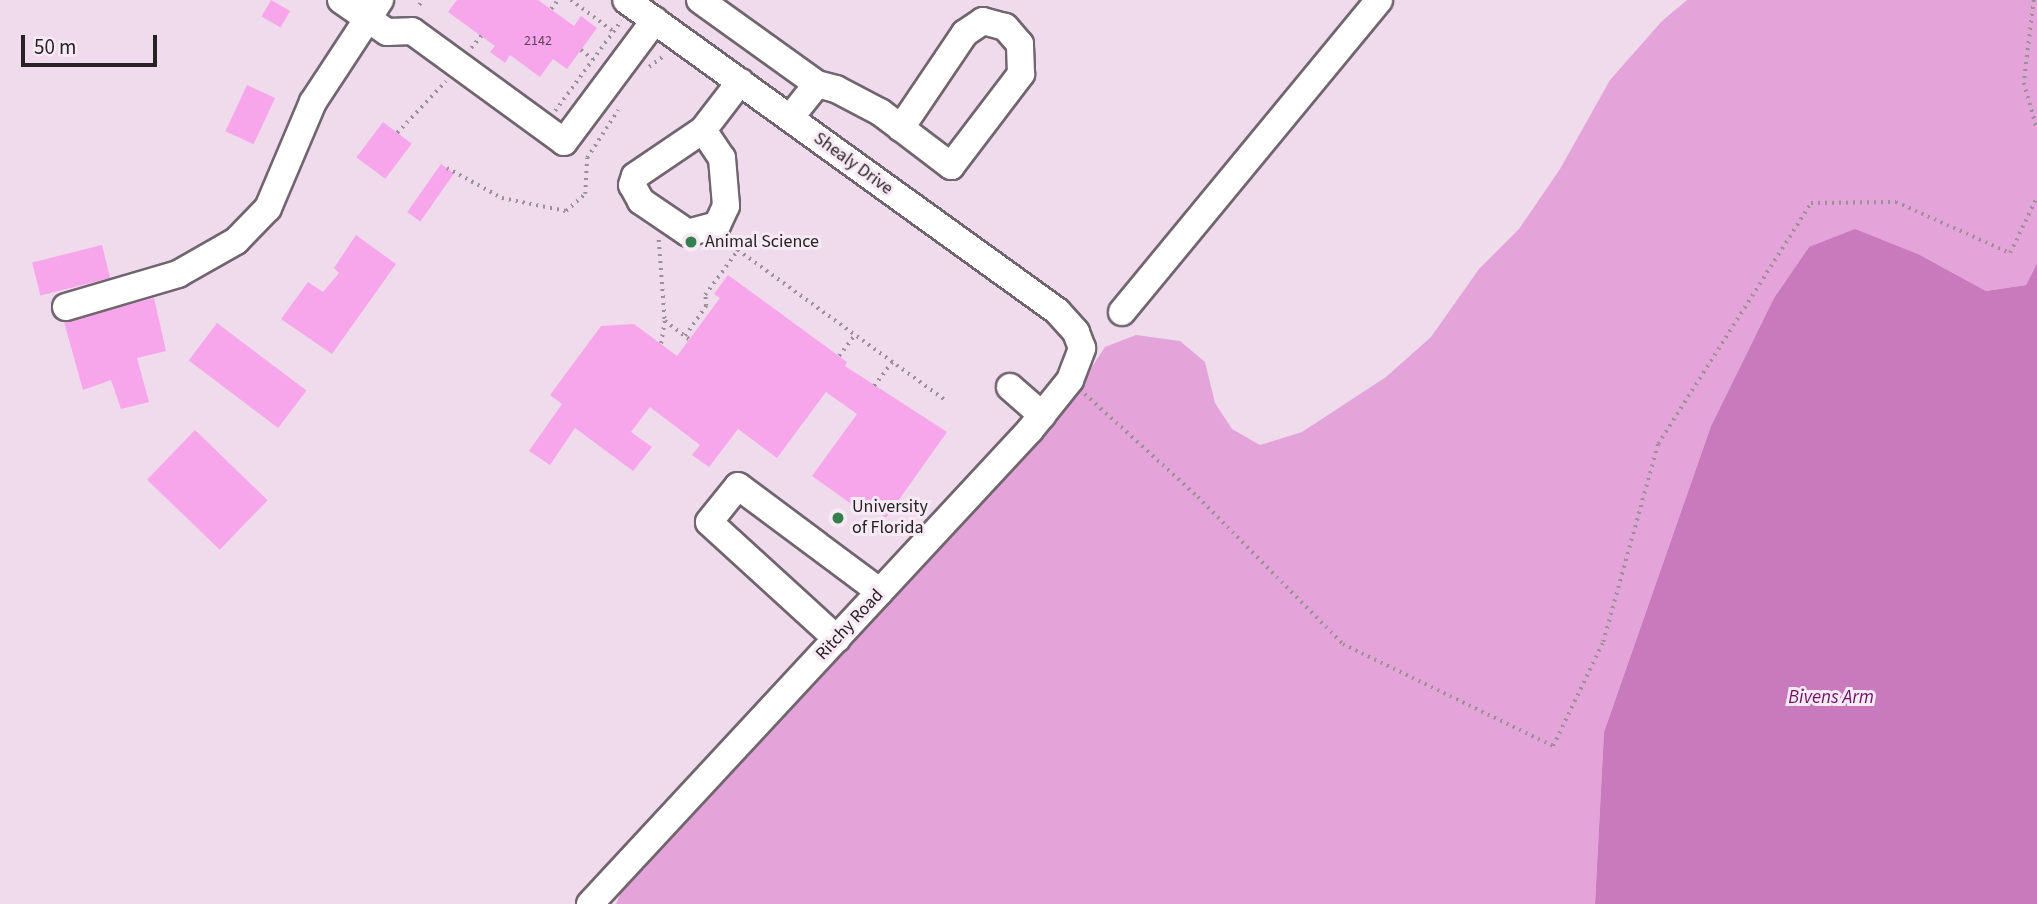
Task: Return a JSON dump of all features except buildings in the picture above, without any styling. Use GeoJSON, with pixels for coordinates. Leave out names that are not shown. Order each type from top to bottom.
{"type":"FeatureCollection","features":[{"type":"Feature","properties":{"kind":"street"},"geometry":{"type":"LineString","coordinates":[[341,0],[374,9],[387,32],[412,31],[564,142],[655,20]]}},
{"type":"Feature","properties":{"kind":"street"},"geometry":{"type":"LineString","coordinates":[[700,0],[817,85],[860,100],[951,166],[1021,74],[1020,44],[1005,27],[983,21],[965,33],[901,128]]}},
{"type":"Feature","properties":{"kind":"street"},"geometry":{"type":"LineString","coordinates":[[1122,312],[1380,0]]}},
{"type":"Feature","properties":{"kind":"street","name":"Shealy Drive"},"geometry":{"type":"LineString","coordinates":[[626,7],[655,20],[1035,295],[1076,332]]}},
{"type":"Feature","properties":{"kind":"street"},"geometry":{"type":"LineString","coordinates":[[66,307],[178,274],[236,242],[268,208],[313,102],[374,9]]}},
{"type":"Feature","properties":{"kind":"street"},"geometry":{"type":"LineString","coordinates":[[704,130],[722,158],[729,226],[688,233],[641,201],[632,185],[635,176],[704,130],[740,82]]}},
{"type":"Feature","properties":{"kind":"street"},"geometry":{"type":"LineString","coordinates":[[790,118],[817,85]]}},
{"type":"Feature","properties":{"kind":"street","name":"Ritchy Road"},"geometry":{"type":"LineString","coordinates":[[590,904],[1042,415],[1070,380],[1082,348],[1076,332]]}},
{"type":"Feature","properties":{"kind":"street"},"geometry":{"type":"LineString","coordinates":[[1010,387],[1042,415]]}},
{"type":"Feature","properties":{"kind":"street"},"geometry":{"type":"LineString","coordinates":[[837,639],[709,523],[738,486],[880,592]]}},
{"type":"Feature","properties":{"kind":"path"},"geometry":{"type":"LineString","coordinates":[[419,5],[423,0]]}},
{"type":"Feature","properties":{"kind":"path"},"geometry":{"type":"LineString","coordinates":[[551,9],[558,0]]}},
{"type":"Feature","properties":{"kind":"path"},"geometry":{"type":"LineString","coordinates":[[571,0],[614,31]]}},
{"type":"Feature","properties":{"kind":"path"},"geometry":{"type":"LineString","coordinates":[[2034,0],[2024,83],[2037,129]]}},
{"type":"Feature","properties":{"kind":"path"},"geometry":{"type":"LineString","coordinates":[[552,116],[614,31],[626,7]]}},
{"type":"Feature","properties":{"kind":"path"},"geometry":{"type":"LineString","coordinates":[[473,45],[481,36]]}},
{"type":"Feature","properties":{"kind":"path"},"geometry":{"type":"LineString","coordinates":[[581,50],[593,59]]}},
{"type":"Feature","properties":{"kind":"path"},"geometry":{"type":"LineString","coordinates":[[397,133],[442,87]]}},
{"type":"Feature","properties":{"kind":"path"},"geometry":{"type":"LineString","coordinates":[[1070,380],[1198,497],[1343,644],[1553,746],[1603,642],[1658,444],[1811,203],[1896,202],[2010,253],[2037,197]]}},
{"type":"Feature","properties":{"kind":"path"},"geometry":{"type":"LineString","coordinates":[[729,226],[738,250],[945,400]]}},
{"type":"Feature","properties":{"kind":"path"},"geometry":{"type":"LineString","coordinates":[[661,345],[666,321],[657,244],[665,232]]}},
{"type":"Feature","properties":{"kind":"path"},"geometry":{"type":"LineString","coordinates":[[685,336],[706,306],[705,295],[738,250]]}},
{"type":"Feature","properties":{"kind":"path"},"geometry":{"type":"LineString","coordinates":[[666,321],[690,340]]}},
{"type":"Feature","properties":{"kind":"path"},"geometry":{"type":"LineString","coordinates":[[839,356],[855,335]]}},
{"type":"Feature","properties":{"kind":"path"},"geometry":{"type":"LineString","coordinates":[[874,386],[892,362]]}},
{"type":"Feature","properties":{"kind":"shaded area","name":"University of Florida"},"geometry":{"type":"Polygon","coordinates":[[[0,0],[2037,0],[2037,263],[1592,888],[1595,904],[0,904],[0,0]]]}},
{"type":"Feature","properties":{"kind":"shaded area"},"geometry":{"type":"Polygon","coordinates":[[[1687,0],[2037,0],[2037,263],[2026,285],[1986,291],[1920,255],[1809,247],[1774,298],[1711,426],[1604,732],[1595,904],[616,904],[624,884],[1062,412],[1105,347],[1136,335],[1180,341],[1205,362],[1215,403],[1232,429],[1260,445],[1302,432],[1386,377],[1431,337],[1479,269],[1519,229],[1560,169],[1610,80],[1662,21],[1687,0]]]}},
{"type":"Feature","properties":{"kind":"water","name":"Bivens Arm"},"geometry":{"type":"Polygon","coordinates":[[[1855,229],[1920,255],[1986,291],[2026,285],[2037,263],[2037,904],[1595,904],[1604,732],[1711,426],[1774,298],[1809,247],[1855,229]]]}},
{"type":"Feature","properties":{"kind":"place","name":"Animal Science"},"geometry":{"type":"Point","coordinates":[691,242]}},
{"type":"Feature","properties":{"kind":"place","name":"University of Florida"},"geometry":{"type":"Point","coordinates":[838,518]}}]}
